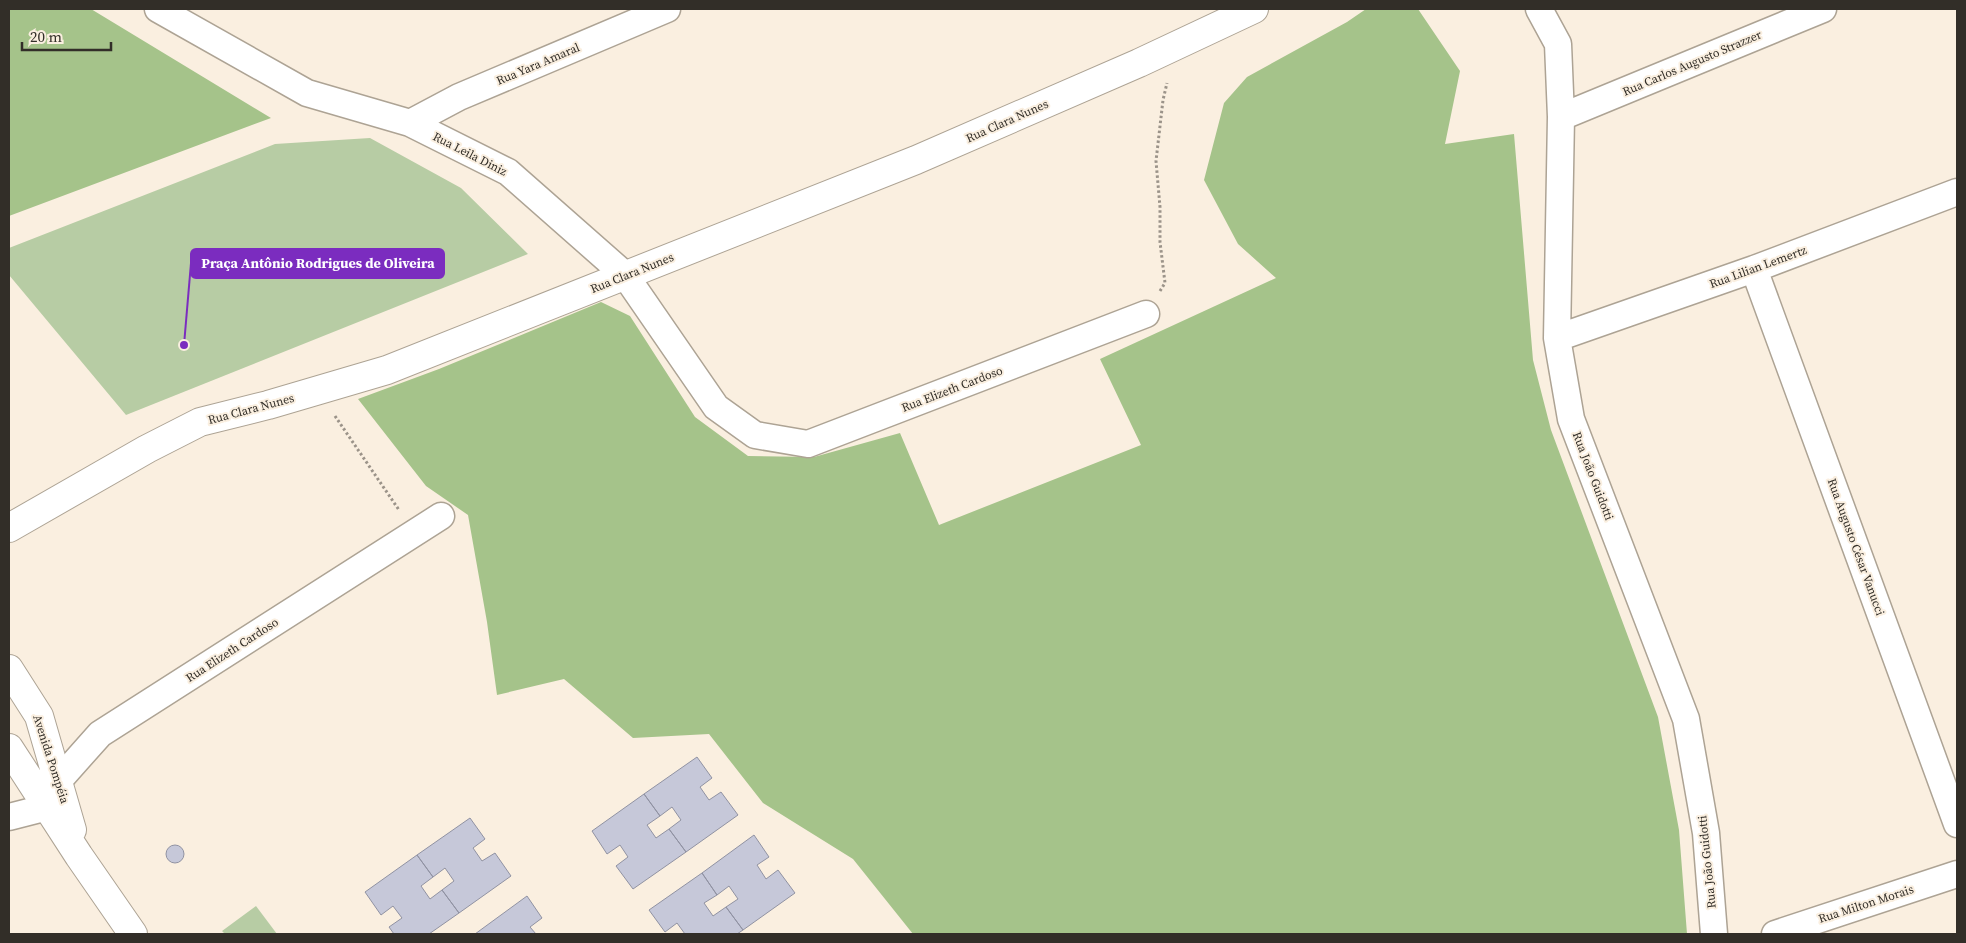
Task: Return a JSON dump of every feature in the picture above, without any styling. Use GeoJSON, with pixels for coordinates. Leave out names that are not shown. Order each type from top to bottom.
{"type":"FeatureCollection","features":[{"type":"Feature","properties":{"kind":"street","name":"Rua Leila Diniz"},"geometry":{"type":"LineString","coordinates":[[158,9],[307,93],[410,123],[508,172],[625,275],[716,407],[755,435]]}},
{"type":"Feature","properties":{"kind":"street","name":"Rua Yara Amaral"},"geometry":{"type":"LineString","coordinates":[[410,123],[459,97],[667,9]]}},
{"type":"Feature","properties":{"kind":"street","name":"Rua Clara Nunes"},"geometry":{"type":"LineString","coordinates":[[9,528],[146,449],[200,422],[387,370],[916,160],[1176,46],[1254,9]]}},
{"type":"Feature","properties":{"kind":"street","name":"Rua João Guidotti"},"geometry":{"type":"LineString","coordinates":[[1538,9],[1558,44],[1561,118],[1557,338],[1571,419],[1686,719],[1706,833],[1714,934]]}},
{"type":"Feature","properties":{"kind":"street","name":"Rua Carlos Augusto Strazzer"},"geometry":{"type":"LineString","coordinates":[[1561,118],[1823,9]]}},
{"type":"Feature","properties":{"kind":"street","name":"Rua Lilian Lemertz"},"geometry":{"type":"LineString","coordinates":[[1557,338],[1754,269],[1957,192]]}},
{"type":"Feature","properties":{"kind":"street","name":"Rua Augusto César Vanucci"},"geometry":{"type":"LineString","coordinates":[[1754,269],[1957,824]]}},
{"type":"Feature","properties":{"kind":"street","name":"Rua Elizeth Cardoso"},"geometry":{"type":"LineString","coordinates":[[755,435],[808,444],[1146,314]]}},
{"type":"Feature","properties":{"kind":"street","name":"Rua Elizeth Cardoso"},"geometry":{"type":"LineString","coordinates":[[48,807],[59,780],[100,734],[441,516]]}},
{"type":"Feature","properties":{"kind":"street","name":"Avenida Pompéia"},"geometry":{"type":"LineString","coordinates":[[9,669],[39,716],[59,780],[79,856]]}},
{"type":"Feature","properties":{"kind":"street","name":"Avenida Pompéia"},"geometry":{"type":"LineString","coordinates":[[9,748],[79,856],[133,934]]}},
{"type":"Feature","properties":{"kind":"street"},"geometry":{"type":"LineString","coordinates":[[9,817],[48,807]]}},
{"type":"Feature","properties":{"kind":"street","name":"Rua Milton Morais"},"geometry":{"type":"LineString","coordinates":[[1775,934],[1957,874]]}},
{"type":"Feature","properties":{"kind":"path"},"geometry":{"type":"LineString","coordinates":[[1146,314],[1165,283],[1160,242],[1160,207],[1156,161],[1163,100],[1176,46]]}},
{"type":"Feature","properties":{"kind":"path"},"geometry":{"type":"LineString","coordinates":[[318,390],[414,533]]}},
{"type":"Feature","properties":{"kind":"green space"},"geometry":{"type":"Polygon","coordinates":[[[9,9],[91,9],[271,118],[9,216],[9,9]]]}},
{"type":"Feature","properties":{"kind":"green space"},"geometry":{"type":"Polygon","coordinates":[[[1366,9],[1418,9],[1460,71],[1445,144],[1514,134],[1533,360],[1551,430],[1658,717],[1679,830],[1687,934],[913,934],[853,859],[763,803],[709,734],[633,738],[564,679],[497,695],[487,622],[468,515],[426,486],[358,399],[439,369],[601,302],[630,316],[695,417],[748,456],[814,457],[900,433],[939,525],[1141,445],[1100,359],[1276,278],[1238,244],[1204,180],[1224,103],[1247,77],[1347,22],[1366,9]]]}},
{"type":"Feature","properties":{"kind":"green space"},"geometry":{"type":"Polygon","coordinates":[[[370,138],[461,188],[528,254],[126,415],[9,275],[9,248],[275,144],[370,138]]]}},
{"type":"Feature","properties":{"kind":"green space"},"geometry":{"type":"Polygon","coordinates":[[[256,906],[277,934],[225,934],[222,931],[256,906]]]}},
{"type":"Feature","properties":{"kind":"building"},"geometry":{"type":"Polygon","coordinates":[[[697,757],[712,778],[700,787],[709,800],[721,792],[738,815],[686,852],[669,829],[681,820],[672,807],[660,816],[644,794],[697,757]]]}},
{"type":"Feature","properties":{"kind":"building"},"geometry":{"type":"Polygon","coordinates":[[[644,794],[660,816],[647,825],[656,838],[669,829],[686,852],[633,889],[616,866],[628,857],[620,845],[607,854],[592,831],[644,794]]]}},
{"type":"Feature","properties":{"kind":"building"},"geometry":{"type":"Polygon","coordinates":[[[470,818],[485,839],[473,848],[482,861],[495,853],[511,876],[459,913],[442,890],[454,881],[445,868],[433,877],[417,855],[470,818]]]}},
{"type":"Feature","properties":{"kind":"building"},"geometry":{"type":"Polygon","coordinates":[[[754,835],[769,857],[757,865],[766,879],[778,870],[795,893],[743,930],[726,907],[738,899],[729,886],[717,895],[702,873],[754,835]]]}},
{"type":"Feature","properties":{"kind":"building"},"geometry":{"type":"Polygon","coordinates":[[[175,845],[181,848],[184,854],[181,860],[175,863],[169,860],[166,854],[169,848],[175,845]]]}},
{"type":"Feature","properties":{"kind":"building"},"geometry":{"type":"Polygon","coordinates":[[[417,855],[433,877],[421,886],[430,899],[442,890],[459,913],[429,934],[394,934],[389,927],[402,918],[393,906],[381,915],[365,892],[417,855]]]}},
{"type":"Feature","properties":{"kind":"building"},"geometry":{"type":"Polygon","coordinates":[[[702,873],[717,895],[704,903],[713,916],[726,907],[743,930],[737,934],[685,934],[677,923],[665,932],[649,910],[702,873]]]}},
{"type":"Feature","properties":{"kind":"building"},"geometry":{"type":"Polygon","coordinates":[[[527,896],[542,918],[530,927],[536,934],[475,934],[527,896]]]}},
{"type":"Feature","properties":{"kind":"place","name":"Praça Antônio Rodrigues de Oliveira"},"geometry":{"type":"Point","coordinates":[184,345]}}]}
